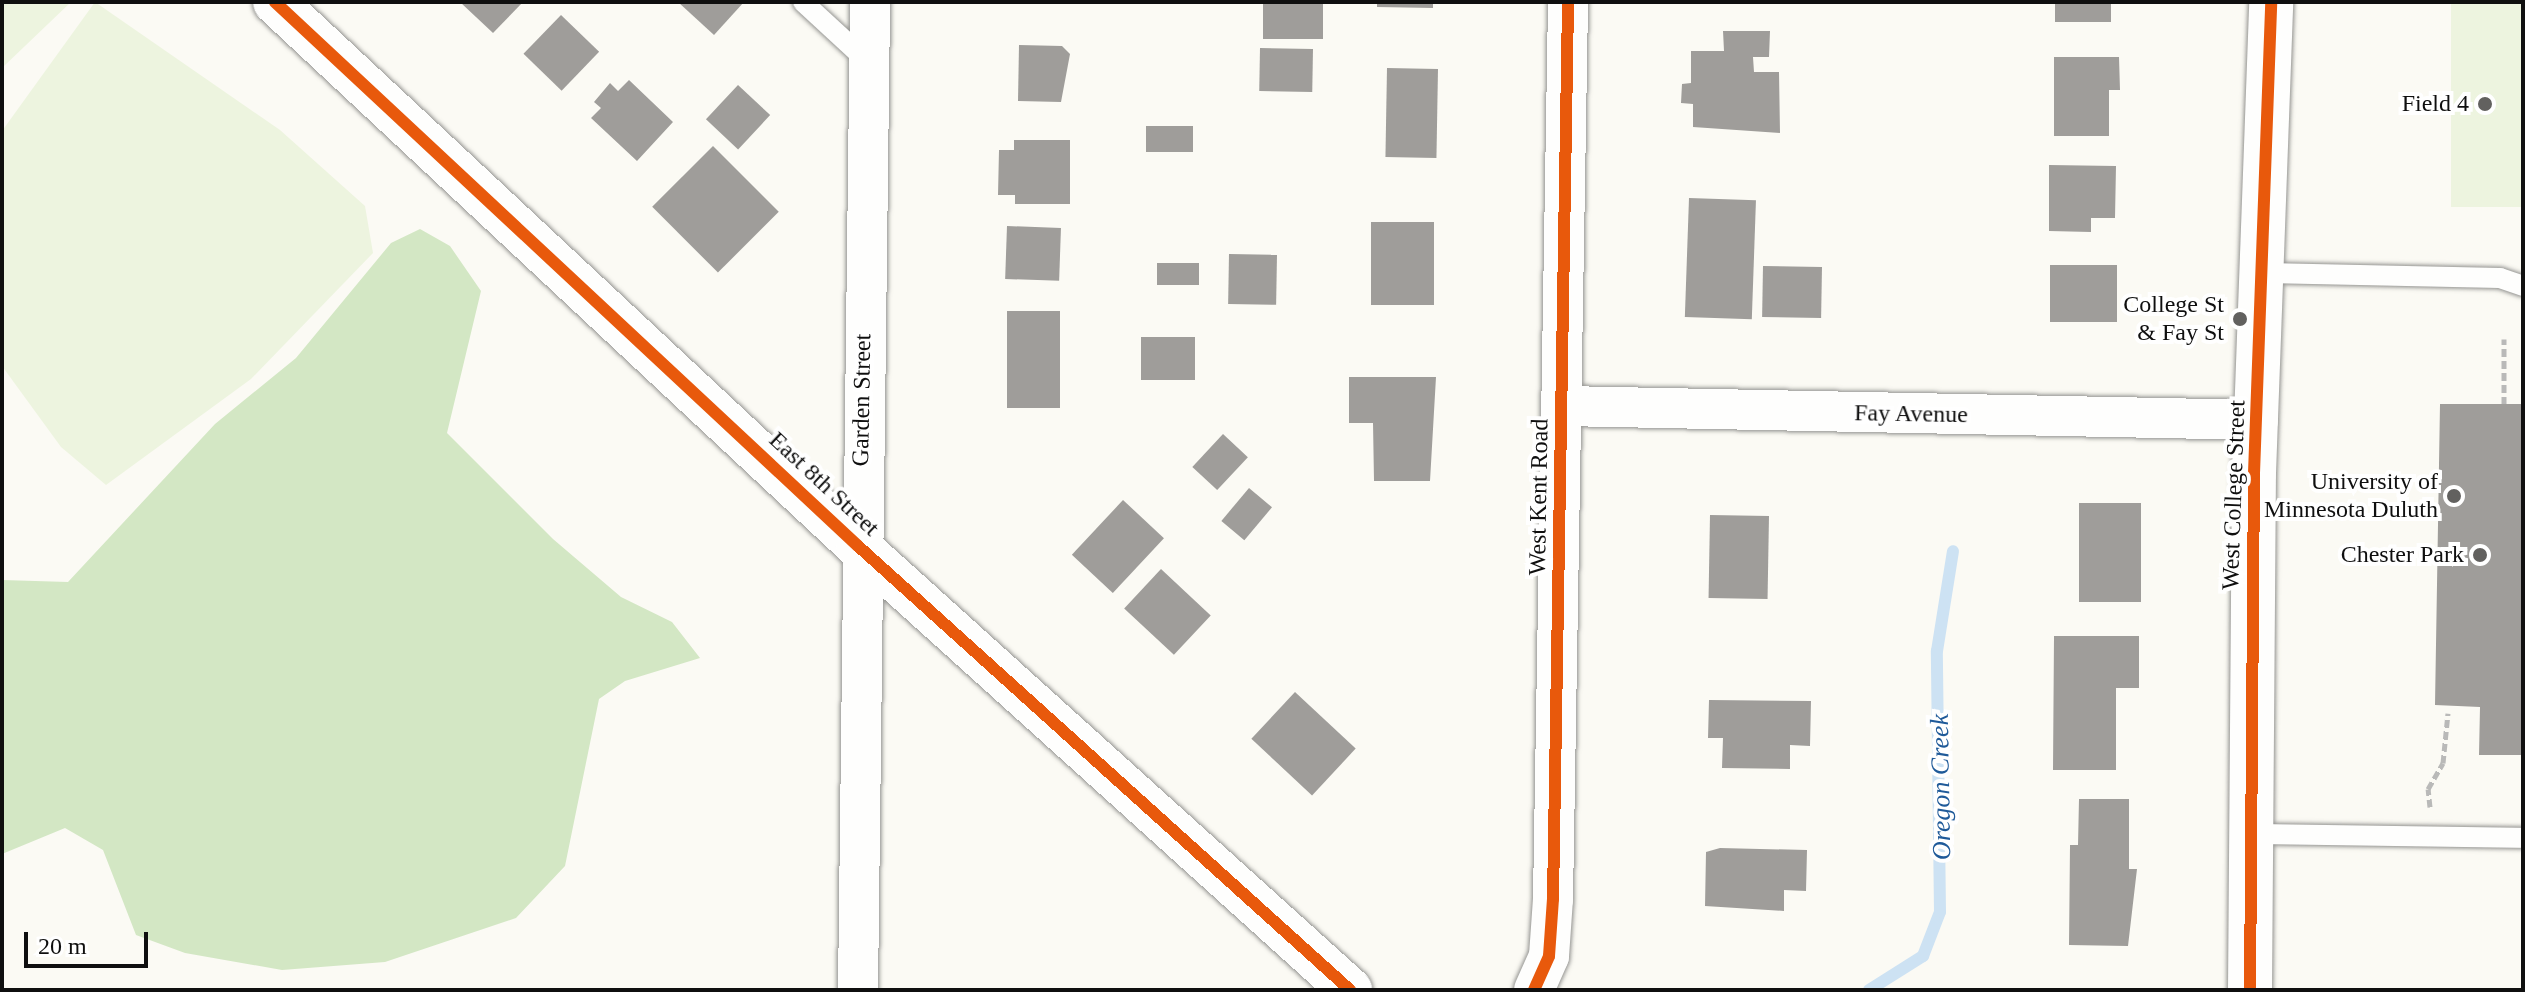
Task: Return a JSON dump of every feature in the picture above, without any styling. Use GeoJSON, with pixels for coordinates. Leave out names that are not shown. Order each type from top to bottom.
{"type":"FeatureCollection","features":[{"type":"Feature","properties":{"kind":"street","name":"East 8th Street"},"geometry":{"type":"LineString","coordinates":[[275,2],[858,546],[1350,990]]}},
{"type":"Feature","properties":{"kind":"street","name":"Garden Street"},"geometry":{"type":"LineString","coordinates":[[858,990],[858,546],[870,2]]}},
{"type":"Feature","properties":{"kind":"street","name":"West Kent Road"},"geometry":{"type":"LineString","coordinates":[[1534,990],[1549,956],[1553,899],[1568,2]]}},
{"type":"Feature","properties":{"kind":"street","name":"West College Street"},"geometry":{"type":"LineString","coordinates":[[2250,990],[2258,420],[2266,273],[2271,2]]}},
{"type":"Feature","properties":{"kind":"street","name":"Fay Avenue"},"geometry":{"type":"LineString","coordinates":[[1563,406],[2258,420]]}},
{"type":"Feature","properties":{"kind":"lane"},"geometry":{"type":"LineString","coordinates":[[803,2],[870,63]]}},
{"type":"Feature","properties":{"kind":"lane"},"geometry":{"type":"LineString","coordinates":[[2266,273],[2500,278],[2523,286]]}},
{"type":"Feature","properties":{"kind":"lane"},"geometry":{"type":"LineString","coordinates":[[2250,834],[2523,838]]}},
{"type":"Feature","properties":{"kind":"path"},"geometry":{"type":"LineString","coordinates":[[2504,339],[2504,404]]}},
{"type":"Feature","properties":{"kind":"path"},"geometry":{"type":"LineString","coordinates":[[2431,812],[2428,789],[2443,763],[2448,713]]}},
{"type":"Feature","properties":{"kind":"green space"},"geometry":{"type":"Polygon","coordinates":[[[2,2],[71,2],[2,68],[2,2]]]}},
{"type":"Feature","properties":{"kind":"green space"},"geometry":{"type":"Polygon","coordinates":[[[95,2],[280,130],[365,206],[373,253],[251,379],[106,485],[61,447],[2,366],[2,131],[95,2]]]}},
{"type":"Feature","properties":{"kind":"green space","name":"Field 4"},"geometry":{"type":"Polygon","coordinates":[[[2451,2],[2523,2],[2523,207],[2451,207],[2451,2]]]}},
{"type":"Feature","properties":{"kind":"green space"},"geometry":{"type":"Polygon","coordinates":[[[420,229],[450,246],[481,291],[447,433],[553,539],[621,597],[672,622],[700,658],[625,681],[599,699],[565,866],[516,918],[385,962],[282,970],[185,953],[136,935],[103,850],[65,828],[2,854],[2,580],[68,582],[215,424],[296,358],[391,243],[420,229]]]}},
{"type":"Feature","properties":{"kind":"building"},"geometry":{"type":"Polygon","coordinates":[[[460,2],[523,2],[493,33],[460,2]]]}},
{"type":"Feature","properties":{"kind":"building"},"geometry":{"type":"Polygon","coordinates":[[[678,2],[744,2],[714,35],[678,2]]]}},
{"type":"Feature","properties":{"kind":"building"},"geometry":{"type":"Polygon","coordinates":[[[1263,2],[1323,2],[1323,39],[1263,39],[1263,2]]]}},
{"type":"Feature","properties":{"kind":"building"},"geometry":{"type":"Polygon","coordinates":[[[1377,2],[1433,2],[1433,8],[1377,7],[1377,2]]]}},
{"type":"Feature","properties":{"kind":"building"},"geometry":{"type":"Polygon","coordinates":[[[2055,2],[2111,2],[2111,22],[2055,22],[2055,2]]]}},
{"type":"Feature","properties":{"kind":"building"},"geometry":{"type":"Polygon","coordinates":[[[561,15],[599,52],[562,91],[523,54],[561,15]]]}},
{"type":"Feature","properties":{"kind":"building"},"geometry":{"type":"Polygon","coordinates":[[[1723,31],[1770,31],[1769,57],[1753,57],[1754,72],[1779,72],[1780,133],[1693,127],[1693,104],[1681,103],[1682,84],[1691,83],[1691,51],[1724,51],[1723,31]]]}},
{"type":"Feature","properties":{"kind":"building"},"geometry":{"type":"Polygon","coordinates":[[[1019,45],[1062,46],[1070,54],[1061,102],[1018,101],[1019,45]]]}},
{"type":"Feature","properties":{"kind":"building"},"geometry":{"type":"Polygon","coordinates":[[[1260,48],[1313,49],[1312,92],[1259,91],[1260,48]]]}},
{"type":"Feature","properties":{"kind":"building"},"geometry":{"type":"Polygon","coordinates":[[[2054,57],[2119,57],[2120,90],[2109,90],[2109,136],[2054,136],[2054,57]]]}},
{"type":"Feature","properties":{"kind":"building"},"geometry":{"type":"Polygon","coordinates":[[[1387,68],[1438,69],[1436,158],[1385,157],[1387,68]]]}},
{"type":"Feature","properties":{"kind":"building"},"geometry":{"type":"Polygon","coordinates":[[[629,80],[673,122],[637,161],[591,118],[601,108],[594,102],[610,83],[618,91],[629,80]]]}},
{"type":"Feature","properties":{"kind":"building"},"geometry":{"type":"Polygon","coordinates":[[[738,85],[770,115],[738,149],[706,119],[738,85]]]}},
{"type":"Feature","properties":{"kind":"building"},"geometry":{"type":"Polygon","coordinates":[[[1146,126],[1193,126],[1193,152],[1146,152],[1146,126]]]}},
{"type":"Feature","properties":{"kind":"building"},"geometry":{"type":"Polygon","coordinates":[[[1014,140],[1070,140],[1070,204],[1015,204],[1015,195],[998,195],[999,150],[1014,150],[1014,140]]]}},
{"type":"Feature","properties":{"kind":"building"},"geometry":{"type":"Polygon","coordinates":[[[713,146],[779,212],[718,273],[652,207],[713,146]]]}},
{"type":"Feature","properties":{"kind":"building"},"geometry":{"type":"Polygon","coordinates":[[[2049,165],[2116,166],[2115,218],[2091,218],[2091,232],[2049,231],[2049,165]]]}},
{"type":"Feature","properties":{"kind":"building"},"geometry":{"type":"Polygon","coordinates":[[[1689,198],[1756,200],[1752,319],[1685,317],[1689,198]]]}},
{"type":"Feature","properties":{"kind":"building"},"geometry":{"type":"Polygon","coordinates":[[[1371,222],[1434,222],[1434,305],[1371,305],[1371,222]]]}},
{"type":"Feature","properties":{"kind":"building"},"geometry":{"type":"Polygon","coordinates":[[[1007,226],[1061,228],[1059,281],[1005,279],[1007,226]]]}},
{"type":"Feature","properties":{"kind":"building"},"geometry":{"type":"Polygon","coordinates":[[[1229,254],[1277,255],[1276,305],[1228,304],[1229,254]]]}},
{"type":"Feature","properties":{"kind":"building"},"geometry":{"type":"Polygon","coordinates":[[[1157,263],[1199,263],[1199,285],[1157,285],[1157,263]]]}},
{"type":"Feature","properties":{"kind":"building"},"geometry":{"type":"Polygon","coordinates":[[[2050,265],[2117,265],[2117,322],[2050,322],[2050,265]]]}},
{"type":"Feature","properties":{"kind":"building"},"geometry":{"type":"Polygon","coordinates":[[[1763,266],[1822,267],[1821,318],[1762,317],[1763,266]]]}},
{"type":"Feature","properties":{"kind":"building"},"geometry":{"type":"Polygon","coordinates":[[[1007,311],[1060,311],[1060,408],[1007,408],[1007,311]]]}},
{"type":"Feature","properties":{"kind":"building"},"geometry":{"type":"Polygon","coordinates":[[[1141,337],[1195,337],[1195,380],[1141,380],[1141,337]]]}},
{"type":"Feature","properties":{"kind":"building"},"geometry":{"type":"Polygon","coordinates":[[[1349,377],[1436,377],[1430,481],[1374,481],[1373,423],[1349,423],[1349,377]]]}},
{"type":"Feature","properties":{"kind":"building","name":"Chester Park"},"geometry":{"type":"Polygon","coordinates":[[[2440,404],[2523,404],[2523,755],[2479,755],[2480,707],[2435,705],[2440,404]]]}},
{"type":"Feature","properties":{"kind":"building"},"geometry":{"type":"Polygon","coordinates":[[[1223,434],[1248,457],[1217,490],[1192,467],[1223,434]]]}},
{"type":"Feature","properties":{"kind":"building"},"geometry":{"type":"Polygon","coordinates":[[[1249,488],[1272,507],[1244,540],[1221,521],[1249,488]]]}},
{"type":"Feature","properties":{"kind":"building"},"geometry":{"type":"Polygon","coordinates":[[[1123,500],[1164,538],[1113,593],[1072,555],[1123,500]]]}},
{"type":"Feature","properties":{"kind":"building"},"geometry":{"type":"Polygon","coordinates":[[[2079,503],[2141,503],[2141,602],[2079,602],[2079,503]]]}},
{"type":"Feature","properties":{"kind":"building"},"geometry":{"type":"Polygon","coordinates":[[[1710,515],[1769,516],[1768,599],[1709,598],[1710,515]]]}},
{"type":"Feature","properties":{"kind":"building"},"geometry":{"type":"Polygon","coordinates":[[[1161,569],[1211,615],[1174,655],[1124,608],[1161,569]]]}},
{"type":"Feature","properties":{"kind":"building"},"geometry":{"type":"Polygon","coordinates":[[[2054,636],[2139,636],[2139,688],[2116,688],[2116,770],[2053,770],[2054,636]]]}},
{"type":"Feature","properties":{"kind":"building"},"geometry":{"type":"Polygon","coordinates":[[[1295,692],[1356,749],[1312,795],[1251,739],[1295,692]]]}},
{"type":"Feature","properties":{"kind":"building"},"geometry":{"type":"Polygon","coordinates":[[[1709,700],[1811,701],[1810,746],[1790,745],[1790,769],[1722,768],[1723,738],[1708,738],[1709,700]]]}},
{"type":"Feature","properties":{"kind":"building"},"geometry":{"type":"Polygon","coordinates":[[[2079,799],[2129,799],[2129,869],[2137,869],[2128,946],[2069,945],[2070,845],[2078,845],[2079,799]]]}},
{"type":"Feature","properties":{"kind":"building"},"geometry":{"type":"Polygon","coordinates":[[[1720,848],[1807,850],[1806,891],[1784,890],[1784,911],[1705,906],[1706,852],[1720,848]]]}},
{"type":"Feature","properties":{"kind":"waterway","name":"Oregon Creek"},"geometry":{"type":"LineString","coordinates":[[1869,990],[1923,956],[1940,912],[1937,651],[1953,551]]}},
{"type":"Feature","properties":{"kind":"cycle path"},"geometry":{"type":"LineString","coordinates":[[275,2],[858,546],[1350,990]]}},
{"type":"Feature","properties":{"kind":"cycle path"},"geometry":{"type":"LineString","coordinates":[[1534,990],[1549,956],[1553,899],[1568,2]]}},
{"type":"Feature","properties":{"kind":"cycle path"},"geometry":{"type":"LineString","coordinates":[[2250,990],[2254,473],[2271,2]]}},
{"type":"Feature","properties":{"kind":"place","name":"Field 4"},"geometry":{"type":"Point","coordinates":[2485,104]}},
{"type":"Feature","properties":{"kind":"place","name":"College St & Fay St"},"geometry":{"type":"Point","coordinates":[2240,319]}},
{"type":"Feature","properties":{"kind":"place","name":"University of Minnesota Duluth"},"geometry":{"type":"Point","coordinates":[2454,496]}},
{"type":"Feature","properties":{"kind":"place","name":"Chester Park"},"geometry":{"type":"Point","coordinates":[2480,555]}}]}
